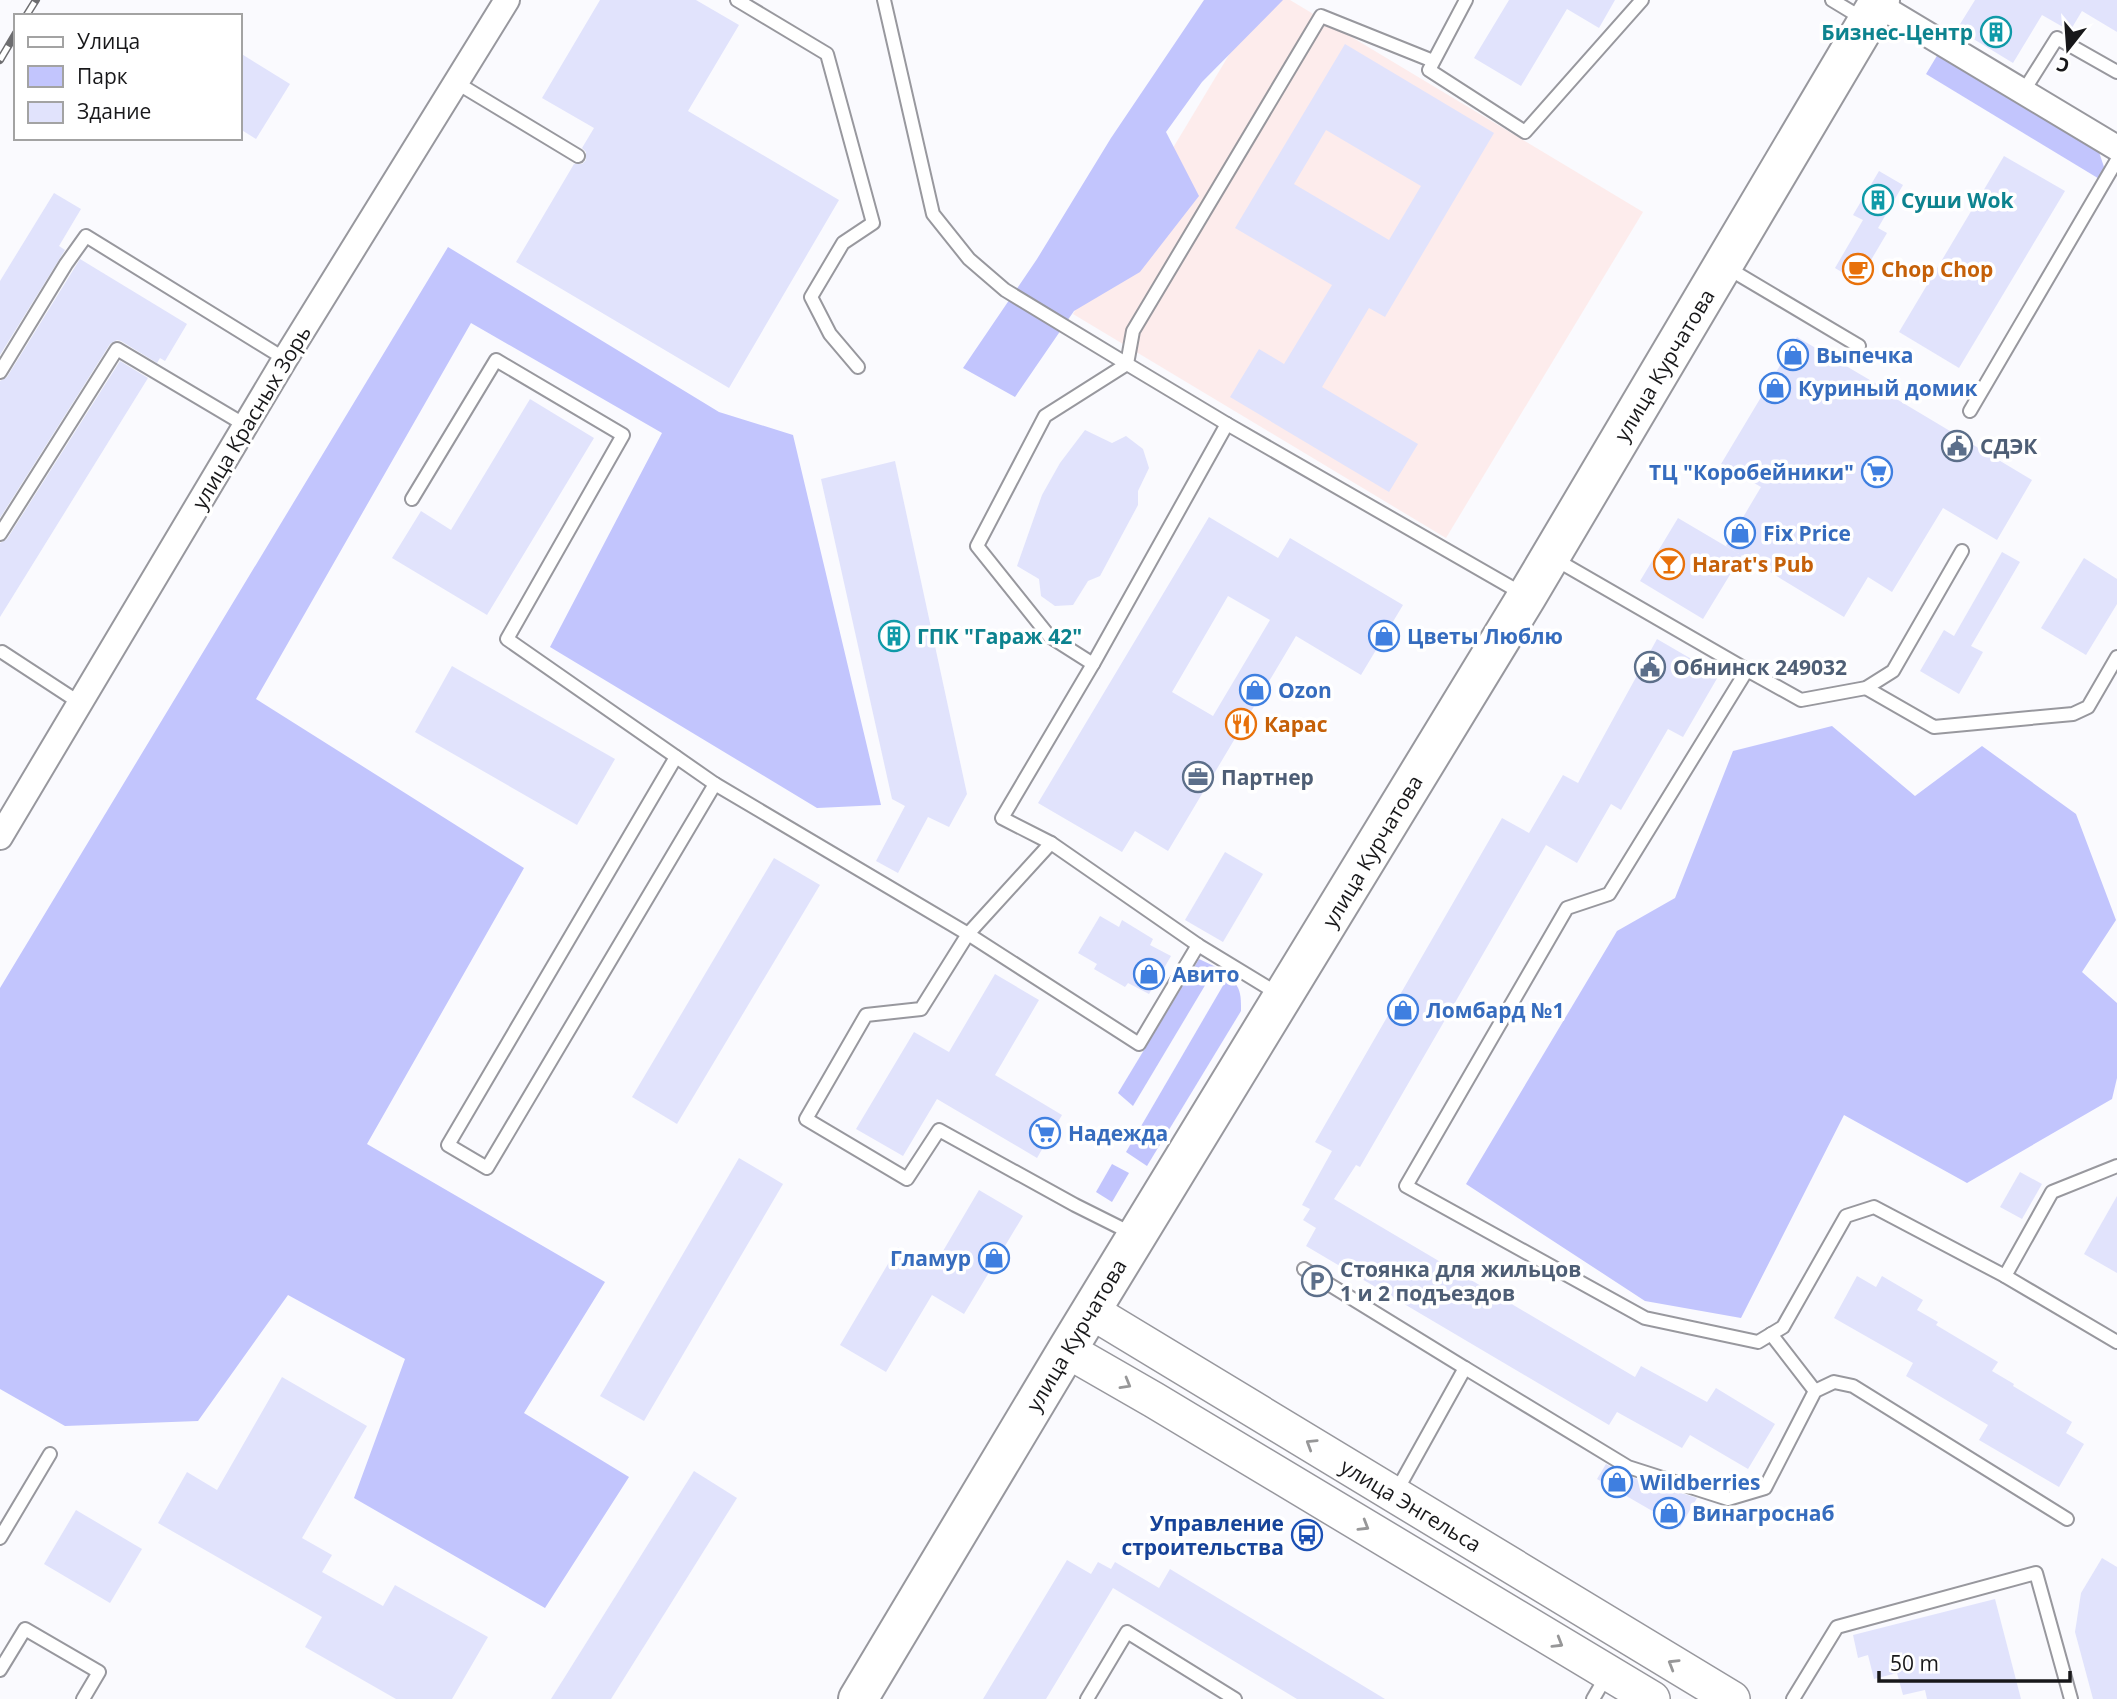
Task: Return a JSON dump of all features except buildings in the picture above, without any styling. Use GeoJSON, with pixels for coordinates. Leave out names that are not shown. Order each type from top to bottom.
{"type":"FeatureCollection","features":[{"type":"Feature","properties":{"kind":"main road","name":"улица Курчатова"},"geometry":{"type":"LineString","coordinates":[[858,1699],[1136,1236],[1527,596],[1874,8]]}},
{"type":"Feature","properties":{"kind":"main road","name":"улица Энгельса"},"geometry":{"type":"LineString","coordinates":[[1091,1311],[1731,1699]]}},
{"type":"Feature","properties":{"kind":"main road","name":"улица Энгельса"},"geometry":{"type":"LineString","coordinates":[[1067,1350],[1154,1400],[1601,1686],[1651,1699]]}},
{"type":"Feature","properties":{"kind":"street","name":"улица Красных Зорь"},"geometry":{"type":"LineString","coordinates":[[0,837],[285,359],[508,0]]}},
{"type":"Feature","properties":{"kind":"street"},"geometry":{"type":"LineString","coordinates":[[1874,8],[2023,92],[2117,149]]}},
{"type":"Feature","properties":{"kind":"lane"},"geometry":{"type":"LineString","coordinates":[[737,0],[827,54],[873,223],[844,243],[811,297],[830,334],[858,367]]}},
{"type":"Feature","properties":{"kind":"lane"},"geometry":{"type":"LineString","coordinates":[[884,0],[933,214],[969,259],[1005,290],[1127,364],[1527,596]]}},
{"type":"Feature","properties":{"kind":"lane"},"geometry":{"type":"LineString","coordinates":[[1466,0],[1429,70],[1525,132],[1642,0]]}},
{"type":"Feature","properties":{"kind":"lane"},"geometry":{"type":"LineString","coordinates":[[1832,0],[1874,8]]}},
{"type":"Feature","properties":{"kind":"lane"},"geometry":{"type":"LineString","coordinates":[[1093,664],[1049,636],[977,546],[1045,416],[1127,364],[1133,331],[1321,16],[1433,61]]}},
{"type":"Feature","properties":{"kind":"lane"},"geometry":{"type":"LineString","coordinates":[[2023,92],[2057,38],[2117,72]]}},
{"type":"Feature","properties":{"kind":"lane"},"geometry":{"type":"LineString","coordinates":[[457,83],[578,156]]}},
{"type":"Feature","properties":{"kind":"lane"},"geometry":{"type":"LineString","coordinates":[[1970,411],[2117,160]]}},
{"type":"Feature","properties":{"kind":"lane"},"geometry":{"type":"LineString","coordinates":[[0,372],[86,236],[285,359]]}},
{"type":"Feature","properties":{"kind":"lane"},"geometry":{"type":"LineString","coordinates":[[1723,265],[1859,346]]}},
{"type":"Feature","properties":{"kind":"lane"},"geometry":{"type":"LineString","coordinates":[[0,534],[117,349],[245,425]]}},
{"type":"Feature","properties":{"kind":"lane"},"geometry":{"type":"LineString","coordinates":[[412,499],[496,360],[623,435],[507,639],[715,784],[968,934],[1139,1044],[1198,945]]}},
{"type":"Feature","properties":{"kind":"lane"},"geometry":{"type":"LineString","coordinates":[[1227,424],[1093,664],[1002,818],[1051,843],[1198,945],[1283,997]]}},
{"type":"Feature","properties":{"kind":"lane"},"geometry":{"type":"LineString","coordinates":[[1550,557],[1801,700],[1866,688],[1893,671],[1962,551]]}},
{"type":"Feature","properties":{"kind":"lane"},"geometry":{"type":"LineString","coordinates":[[2,652],[80,703]]}},
{"type":"Feature","properties":{"kind":"lane"},"geometry":{"type":"LineString","coordinates":[[1866,688],[1934,727],[2073,715],[2088,707],[2117,657]]}},
{"type":"Feature","properties":{"kind":"lane"},"geometry":{"type":"LineString","coordinates":[[1747,670],[1609,894],[1567,908],[1406,1186],[1645,1318],[1758,1342],[1783,1326],[1846,1216],[1874,1207],[2005,1276],[2117,1342]]}},
{"type":"Feature","properties":{"kind":"lane"},"geometry":{"type":"LineString","coordinates":[[676,757],[448,1145],[487,1168],[715,784]]}},
{"type":"Feature","properties":{"kind":"lane"},"geometry":{"type":"LineString","coordinates":[[1051,843],[968,934],[922,1009],[866,1015],[806,1119],[907,1179],[939,1130],[1136,1236]]}},
{"type":"Feature","properties":{"kind":"lane"},"geometry":{"type":"LineString","coordinates":[[2005,1276],[2052,1192],[2117,1166]]}},
{"type":"Feature","properties":{"kind":"lane"},"geometry":{"type":"LineString","coordinates":[[1304,1269],[1629,1467],[1728,1499],[1765,1488],[1815,1391],[1834,1382],[1853,1386],[2067,1519]]}},
{"type":"Feature","properties":{"kind":"lane"},"geometry":{"type":"LineString","coordinates":[[1771,1334],[1815,1391]]}},
{"type":"Feature","properties":{"kind":"lane"},"geometry":{"type":"LineString","coordinates":[[1394,1496],[1465,1368]]}},
{"type":"Feature","properties":{"kind":"lane"},"geometry":{"type":"LineString","coordinates":[[0,1538],[50,1454]]}},
{"type":"Feature","properties":{"kind":"lane"},"geometry":{"type":"LineString","coordinates":[[1793,1699],[1837,1627],[2036,1573],[2071,1699]]}},
{"type":"Feature","properties":{"kind":"lane"},"geometry":{"type":"LineString","coordinates":[[0,1670],[25,1629],[99,1672],[82,1699]]}},
{"type":"Feature","properties":{"kind":"lane"},"geometry":{"type":"LineString","coordinates":[[1087,1699],[1127,1632],[1235,1699]]}},
{"type":"Feature","properties":{"kind":"shaded area"},"geometry":{"type":"Polygon","coordinates":[[[1262,0],[1290,0],[1643,212],[1446,538],[1073,314],[1262,0]]]}},
{"type":"Feature","properties":{"kind":"green space"},"geometry":{"type":"Polygon","coordinates":[[[1204,0],[1283,0],[1202,82],[1166,132],[1199,196],[1140,272],[1074,311],[1015,397],[963,368],[1037,259],[1111,138],[1204,0]]]}},
{"type":"Feature","properties":{"kind":"green space"},"geometry":{"type":"Polygon","coordinates":[[[1938,54],[2099,152],[2104,167],[2101,180],[1926,74],[1938,54]]]}},
{"type":"Feature","properties":{"kind":"green space"},"geometry":{"type":"Polygon","coordinates":[[[448,247],[719,412],[793,435],[881,805],[817,808],[550,647],[662,433],[471,323],[256,699],[524,868],[367,1144],[605,1282],[524,1413],[629,1477],[545,1608],[354,1498],[405,1359],[288,1295],[198,1421],[65,1426],[0,1389],[0,988],[448,247]]]}},
{"type":"Feature","properties":{"kind":"green space"},"geometry":{"type":"Polygon","coordinates":[[[1832,726],[1915,796],[1982,746],[2076,814],[2116,920],[2082,972],[2117,1003],[2117,1078],[2112,1099],[1967,1183],[1844,1115],[1741,1318],[1645,1301],[1466,1184],[1617,931],[1675,898],[1733,751],[1832,726]]]}},
{"type":"Feature","properties":{"kind":"green space"},"geometry":{"type":"Polygon","coordinates":[[[1199,959],[1216,967],[1133,1106],[1118,1093],[1199,959]]]}},
{"type":"Feature","properties":{"kind":"green space"},"geometry":{"type":"Polygon","coordinates":[[[1228,977],[1239,991],[1241,1011],[1147,1166],[1126,1152],[1228,977]]]}},
{"type":"Feature","properties":{"kind":"green space"},"geometry":{"type":"Polygon","coordinates":[[[1112,1164],[1129,1173],[1112,1202],[1096,1192],[1112,1164]]]}},
{"type":"Feature","properties":{"kind":"railway"},"geometry":{"type":"LineString","coordinates":[[27,14],[36,0]]}},
{"type":"Feature","properties":{"kind":"railway"},"geometry":{"type":"LineString","coordinates":[[0,60],[14,36]]}},
{"type":"Feature","properties":{"kind":"place","name":"Бизнес-Центр"},"geometry":{"type":"Point","coordinates":[1996,32]}},
{"type":"Feature","properties":{"kind":"place","name":"Суши Wok"},"geometry":{"type":"Point","coordinates":[1878,200]}},
{"type":"Feature","properties":{"kind":"place","name":"Chop Chop"},"geometry":{"type":"Point","coordinates":[1858,269]}},
{"type":"Feature","properties":{"kind":"place","name":"Выпечка"},"geometry":{"type":"Point","coordinates":[1793,355]}},
{"type":"Feature","properties":{"kind":"place","name":"Куриный домик"},"geometry":{"type":"Point","coordinates":[1775,388]}},
{"type":"Feature","properties":{"kind":"place","name":"СДЭК"},"geometry":{"type":"Point","coordinates":[1957,446]}},
{"type":"Feature","properties":{"kind":"place","name":"ТЦ \"Коробейники\""},"geometry":{"type":"Point","coordinates":[1877,472]}},
{"type":"Feature","properties":{"kind":"place","name":"Fix Price"},"geometry":{"type":"Point","coordinates":[1740,533]}},
{"type":"Feature","properties":{"kind":"place","name":"Harat's Pub"},"geometry":{"type":"Point","coordinates":[1669,564]}},
{"type":"Feature","properties":{"kind":"place","name":"ГПК \"Гараж 42\""},"geometry":{"type":"Point","coordinates":[894,636]}},
{"type":"Feature","properties":{"kind":"place","name":"Цветы Люблю"},"geometry":{"type":"Point","coordinates":[1384,636]}},
{"type":"Feature","properties":{"kind":"place","name":"Обнинск 249032"},"geometry":{"type":"Point","coordinates":[1650,667]}},
{"type":"Feature","properties":{"kind":"place","name":"Ozon"},"geometry":{"type":"Point","coordinates":[1255,690]}},
{"type":"Feature","properties":{"kind":"place","name":"Карас"},"geometry":{"type":"Point","coordinates":[1241,724]}},
{"type":"Feature","properties":{"kind":"place","name":"Партнер"},"geometry":{"type":"Point","coordinates":[1198,777]}},
{"type":"Feature","properties":{"kind":"place","name":"Авито"},"geometry":{"type":"Point","coordinates":[1149,974]}},
{"type":"Feature","properties":{"kind":"place","name":"Ломбард №1"},"geometry":{"type":"Point","coordinates":[1403,1010]}},
{"type":"Feature","properties":{"kind":"place","name":"Надежда"},"geometry":{"type":"Point","coordinates":[1045,1133]}},
{"type":"Feature","properties":{"kind":"place","name":"Гламур"},"geometry":{"type":"Point","coordinates":[994,1258]}},
{"type":"Feature","properties":{"kind":"place","name":"Стоянка для жильцов 1 и 2 подъездов"},"geometry":{"type":"Point","coordinates":[1317,1281]}},
{"type":"Feature","properties":{"kind":"place","name":"Wildberries"},"geometry":{"type":"Point","coordinates":[1617,1482]}},
{"type":"Feature","properties":{"kind":"place","name":"Винагроснаб"},"geometry":{"type":"Point","coordinates":[1669,1513]}},
{"type":"Feature","properties":{"kind":"place","name":"Управление строительства"},"geometry":{"type":"Point","coordinates":[1307,1535]}}]}
